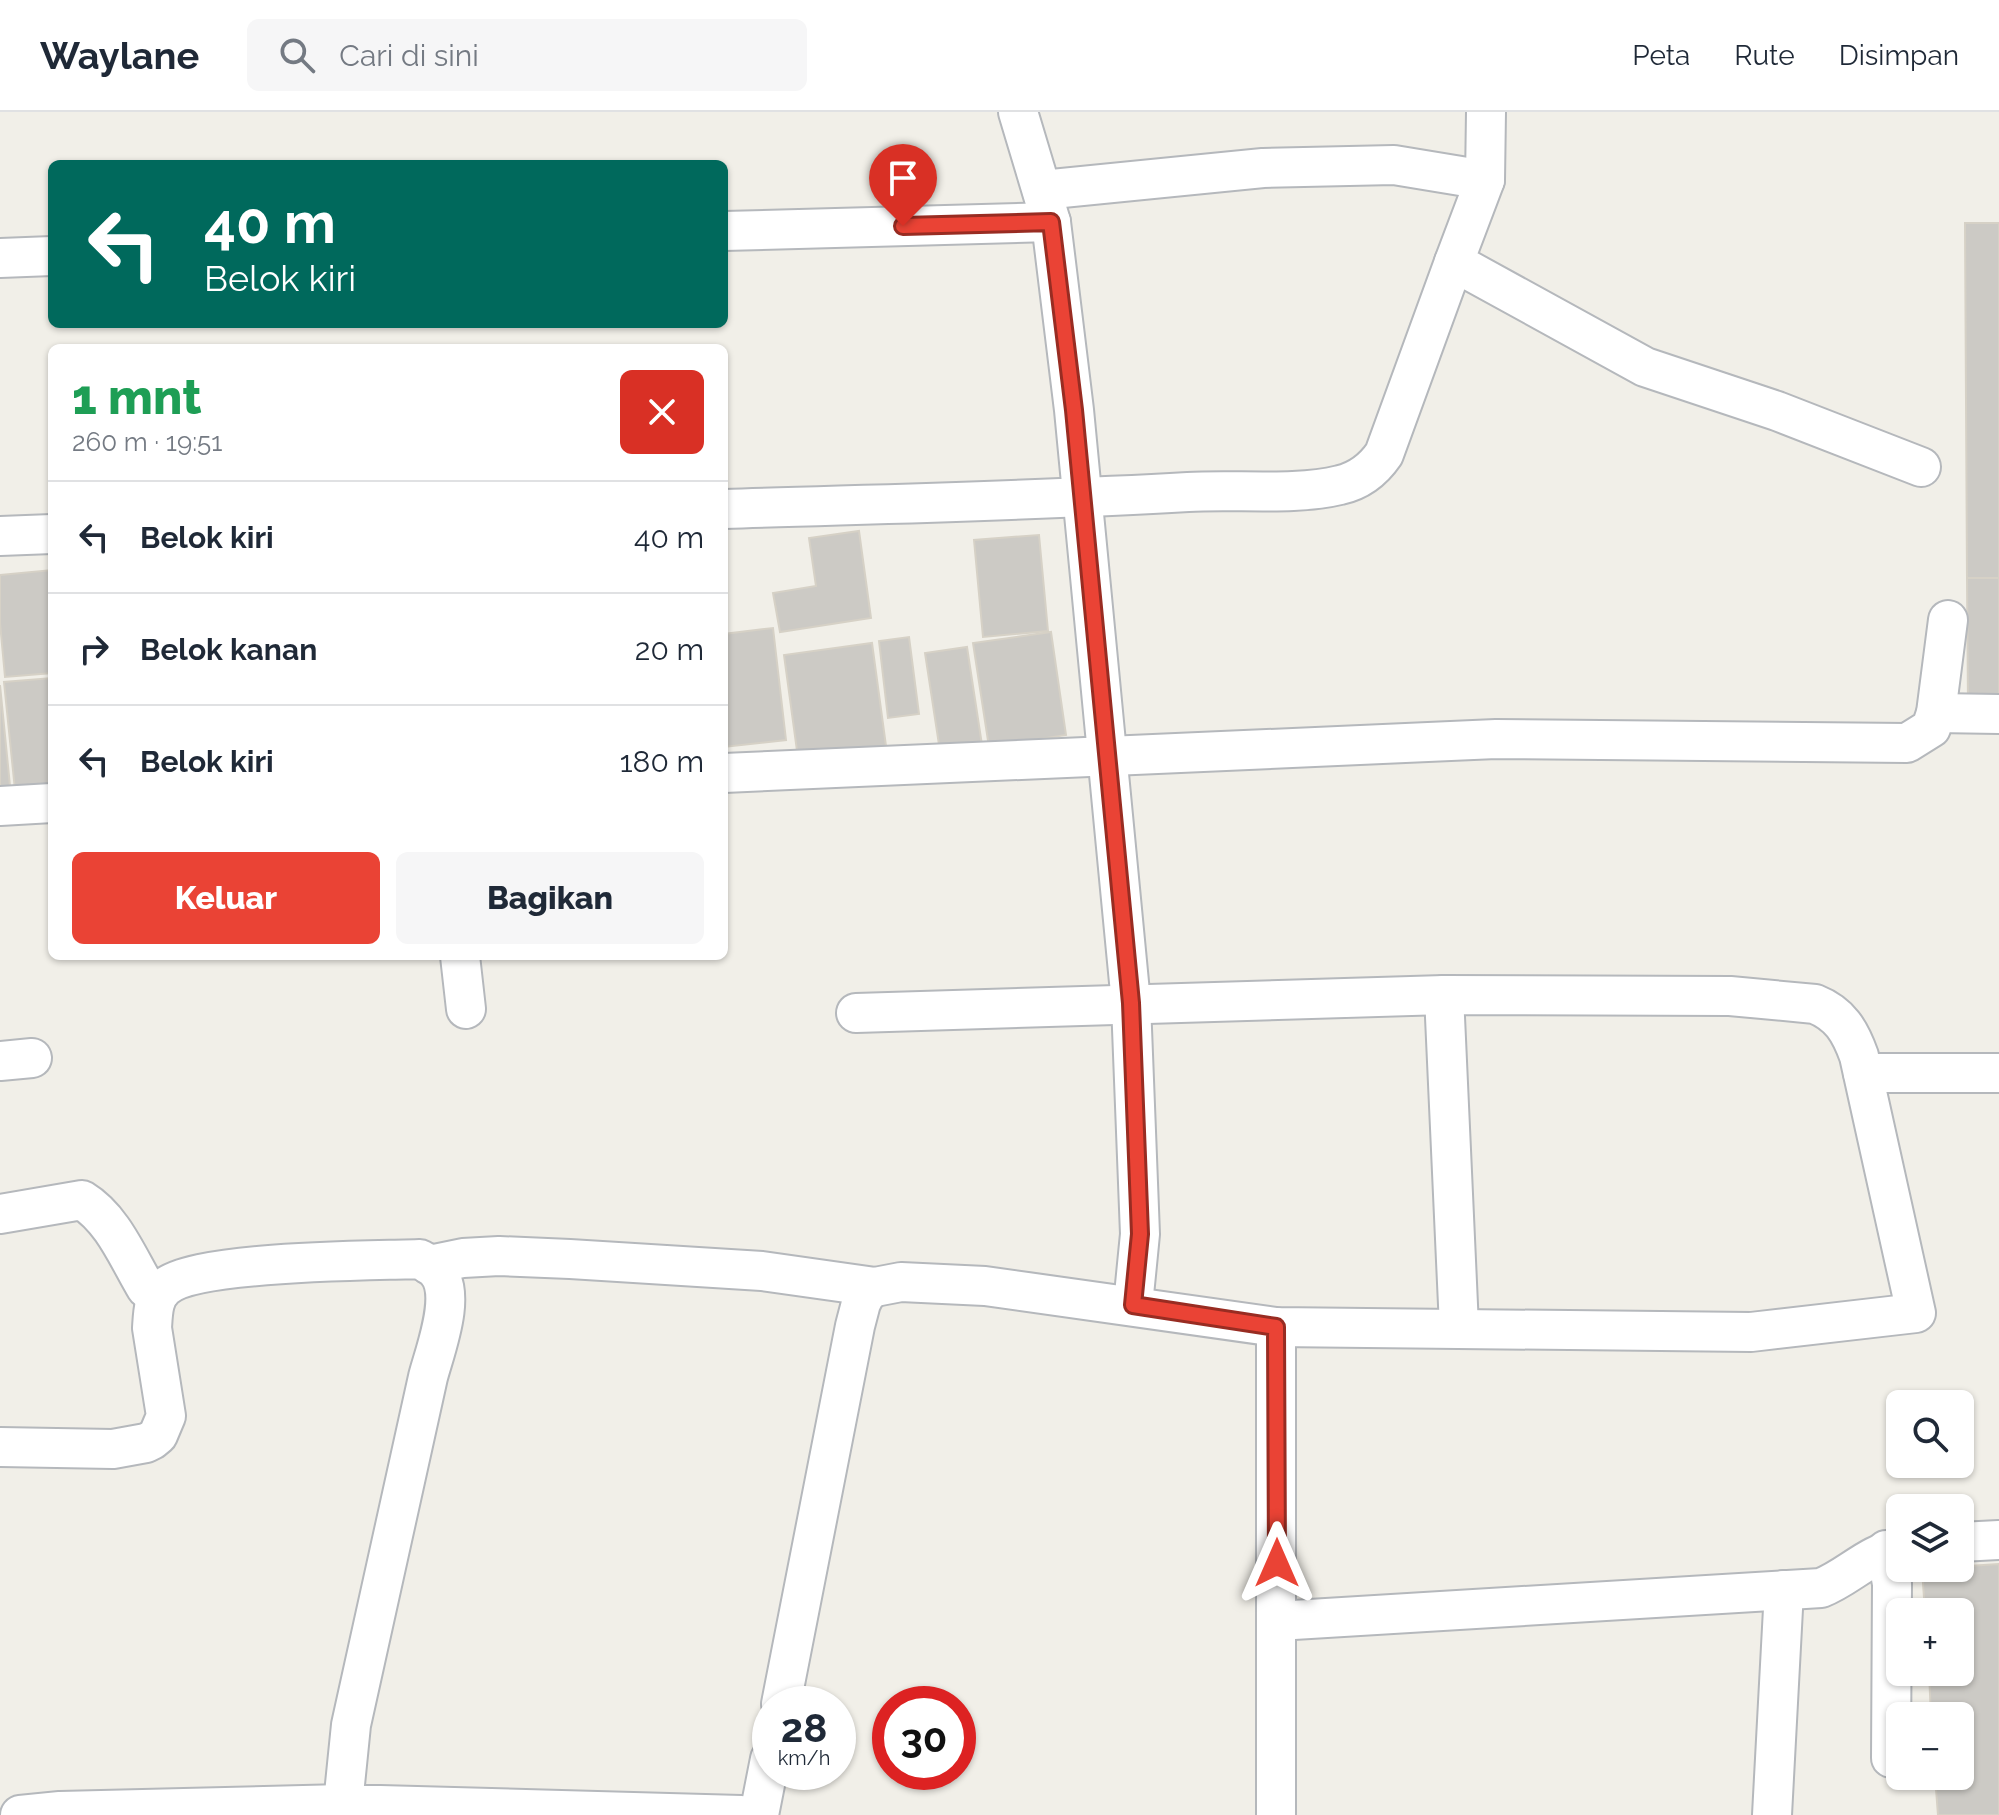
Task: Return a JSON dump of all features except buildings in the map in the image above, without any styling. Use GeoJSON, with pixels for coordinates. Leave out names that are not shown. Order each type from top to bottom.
{"type":"FeatureCollection","features":[{"type":"Feature","properties":{"kind":"street"},"geometry":{"type":"LineString","coordinates":[[1018,112],[1047,206],[1082,498],[1131,1003],[1140,1234],[1133,1305]]}},
{"type":"Feature","properties":{"kind":"street"},"geometry":{"type":"LineString","coordinates":[[728,509],[1318,488],[1340,485],[1368,472],[1384,454],[1485,180],[1486,112]]}},
{"type":"Feature","properties":{"kind":"street"},"geometry":{"type":"LineString","coordinates":[[728,231],[1047,206],[1277,168],[1394,165],[1485,180]]}},
{"type":"Feature","properties":{"kind":"street"},"geometry":{"type":"LineString","coordinates":[[0,258],[48,256]]}},
{"type":"Feature","properties":{"kind":"street"},"geometry":{"type":"LineString","coordinates":[[1454,262],[1645,367],[1777,411],[1921,467]]}},
{"type":"Feature","properties":{"kind":"street"},"geometry":{"type":"LineString","coordinates":[[0,536],[48,534]]}},
{"type":"Feature","properties":{"kind":"street"},"geometry":{"type":"LineString","coordinates":[[728,773],[1496,739],[1907,743],[1931,728],[1936,713],[1948,620]]}},
{"type":"Feature","properties":{"kind":"street"},"geometry":{"type":"LineString","coordinates":[[1936,713],[1999,714]]}},
{"type":"Feature","properties":{"kind":"street"},"geometry":{"type":"LineString","coordinates":[[0,806],[48,803]]}},
{"type":"Feature","properties":{"kind":"street"},"geometry":{"type":"LineString","coordinates":[[460,960],[466,1009]]}},
{"type":"Feature","properties":{"kind":"street"},"geometry":{"type":"LineString","coordinates":[[1444,995],[1459,1327]]}},
{"type":"Feature","properties":{"kind":"street"},"geometry":{"type":"LineString","coordinates":[[429,1265],[463,1258],[499,1256],[762,1271],[875,1287],[901,1282],[985,1286],[1276,1327],[1751,1332],[1916,1313],[1863,1073],[1852,1037],[1844,1024],[1826,1008],[1815,1004],[1730,996],[1444,995],[856,1013]]}},
{"type":"Feature","properties":{"kind":"street"},"geometry":{"type":"LineString","coordinates":[[1863,1073],[1999,1073]]}},
{"type":"Feature","properties":{"kind":"street"},"geometry":{"type":"LineString","coordinates":[[0,1214],[82,1200],[97,1209],[146,1288],[162,1290]]}},
{"type":"Feature","properties":{"kind":"street"},"geometry":{"type":"LineString","coordinates":[[0,1447],[113,1449],[146,1443],[158,1435],[166,1416],[152,1328],[156,1299],[171,1283],[197,1275],[271,1264],[420,1259],[437,1270],[445,1291],[443,1321],[351,1725],[343,1804]]}},
{"type":"Feature","properties":{"kind":"street"},"geometry":{"type":"LineString","coordinates":[[785,1686],[855,1326],[866,1293],[875,1287]]}},
{"type":"Feature","properties":{"kind":"street"},"geometry":{"type":"LineString","coordinates":[[1276,1327],[1276,1815]]}},
{"type":"Feature","properties":{"kind":"street"},"geometry":{"type":"LineString","coordinates":[[1974,1541],[1999,1540]]}},
{"type":"Feature","properties":{"kind":"street"},"geometry":{"type":"LineString","coordinates":[[1277,1621],[1821,1588],[1836,1583],[1866,1561],[1886,1552]]}},
{"type":"Feature","properties":{"kind":"street"},"geometry":{"type":"LineString","coordinates":[[1891,1702],[1892,1582]]}},
{"type":"Feature","properties":{"kind":"street"},"geometry":{"type":"LineString","coordinates":[[1772,1815],[1784,1590]]}},
{"type":"Feature","properties":{"kind":"street"},"geometry":{"type":"LineString","coordinates":[[759,1815],[764,1790]]}},
{"type":"Feature","properties":{"kind":"street"},"geometry":{"type":"LineString","coordinates":[[20,1815],[343,1804],[540,1812],[741,1815]]}},
{"type":"Feature","properties":{"kind":"route"},"geometry":{"type":"LineString","coordinates":[[903,226],[1051,222],[1074,410],[1131,1003],[1140,1234],[1133,1305],[1276,1327],[1277,1563]]}}]}
